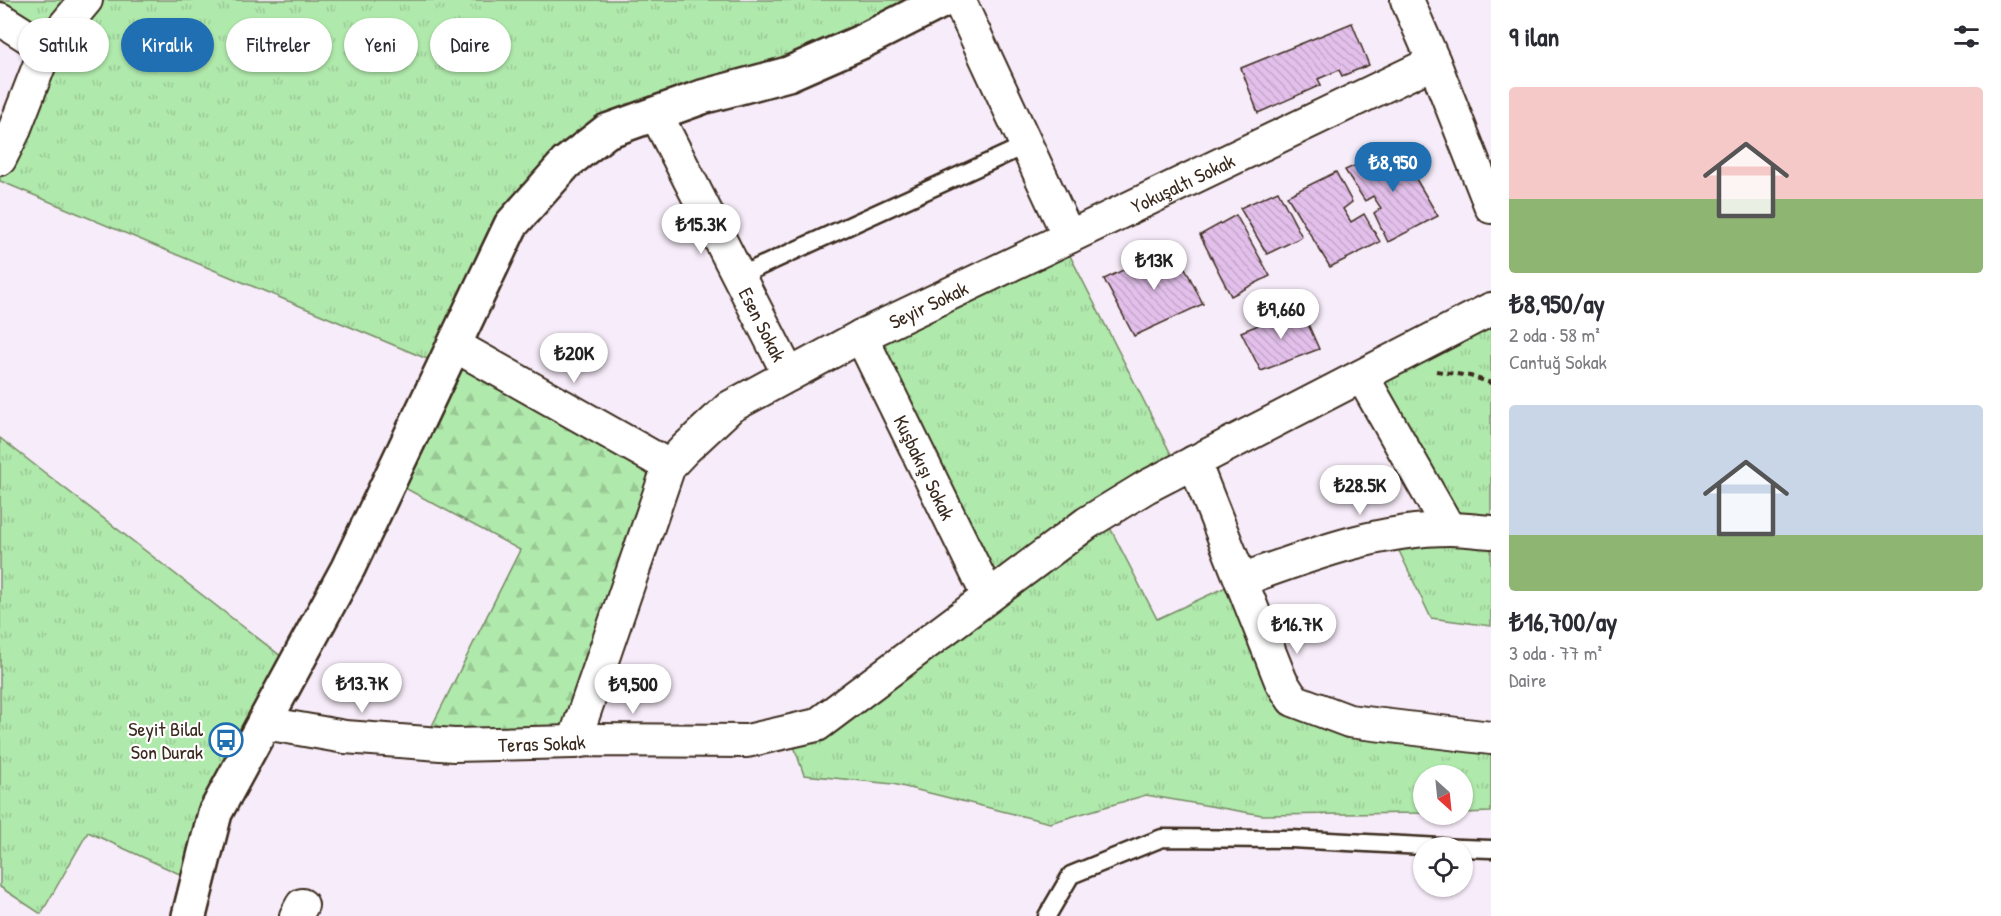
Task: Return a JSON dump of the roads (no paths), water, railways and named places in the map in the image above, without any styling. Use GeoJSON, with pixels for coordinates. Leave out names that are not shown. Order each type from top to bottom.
{"type":"FeatureCollection","features":[{"type":"Feature","properties":{"kind":"main road"},"geometry":{"type":"LineString","coordinates":[[189,916],[215,813],[348,568],[511,225],[566,163],[607,131],[702,97],[788,74],[961,1]]}},
{"type":"Feature","properties":{"kind":"street"},"geometry":{"type":"LineString","coordinates":[[71,18],[86,0]]}},
{"type":"Feature","properties":{"kind":"street"},"geometry":{"type":"LineString","coordinates":[[1407,0],[1491,207]]}},
{"type":"Feature","properties":{"kind":"street"},"geometry":{"type":"LineString","coordinates":[[961,1],[1069,237]]}},
{"type":"Feature","properties":{"kind":"street"},"geometry":{"type":"LineString","coordinates":[[0,19],[18,30]]}},
{"type":"Feature","properties":{"kind":"street","name":"Yokuşaltı Sokak"},"geometry":{"type":"LineString","coordinates":[[1069,237],[1434,62]]}},
{"type":"Feature","properties":{"kind":"street"},"geometry":{"type":"LineString","coordinates":[[0,159],[14,133],[37,72]]}},
{"type":"Feature","properties":{"kind":"street","name":"Esen Sokak"},"geometry":{"type":"LineString","coordinates":[[656,114],[789,375]]}},
{"type":"Feature","properties":{"kind":"street","name":"Seyir Sokak"},"geometry":{"type":"LineString","coordinates":[[669,466],[685,448],[730,407],[861,336],[1069,237]]}},
{"type":"Feature","properties":{"kind":"street"},"geometry":{"type":"LineString","coordinates":[[988,596],[1087,523],[1146,487],[1491,309]]}},
{"type":"Feature","properties":{"kind":"street","name":"Kuşbakışı Sokak"},"geometry":{"type":"LineString","coordinates":[[861,336],[988,596]]}},
{"type":"Feature","properties":{"kind":"street"},"geometry":{"type":"LineString","coordinates":[[454,345],[669,466],[574,742]]}},
{"type":"Feature","properties":{"kind":"street"},"geometry":{"type":"LineString","coordinates":[[1362,376],[1449,529]]}},
{"type":"Feature","properties":{"kind":"street"},"geometry":{"type":"LineString","coordinates":[[1194,462],[1281,681],[1293,699],[1349,721],[1491,738]]}},
{"type":"Feature","properties":{"kind":"street"},"geometry":{"type":"LineString","coordinates":[[1240,580],[1324,550],[1391,534],[1449,529],[1491,532]]}},
{"type":"Feature","properties":{"kind":"street","name":"Teras Sokak"},"geometry":{"type":"LineString","coordinates":[[265,723],[345,737],[454,745],[588,740],[747,741],[817,725],[988,596]]}},
{"type":"Feature","properties":{"kind":"lane"},"geometry":{"type":"LineString","coordinates":[[739,276],[1026,145]]}},
{"type":"Feature","properties":{"kind":"lane"},"geometry":{"type":"LineString","coordinates":[[1047,916],[1071,875],[1162,838],[1291,839],[1413,845]]}},
{"type":"Feature","properties":{"kind":"lane"},"geometry":{"type":"LineString","coordinates":[[1473,848],[1491,849]]}},
{"type":"Feature","properties":{"kind":"place","name":"Seyit Bilal Son Durak"},"geometry":{"type":"Point","coordinates":[226,740]}}]}
